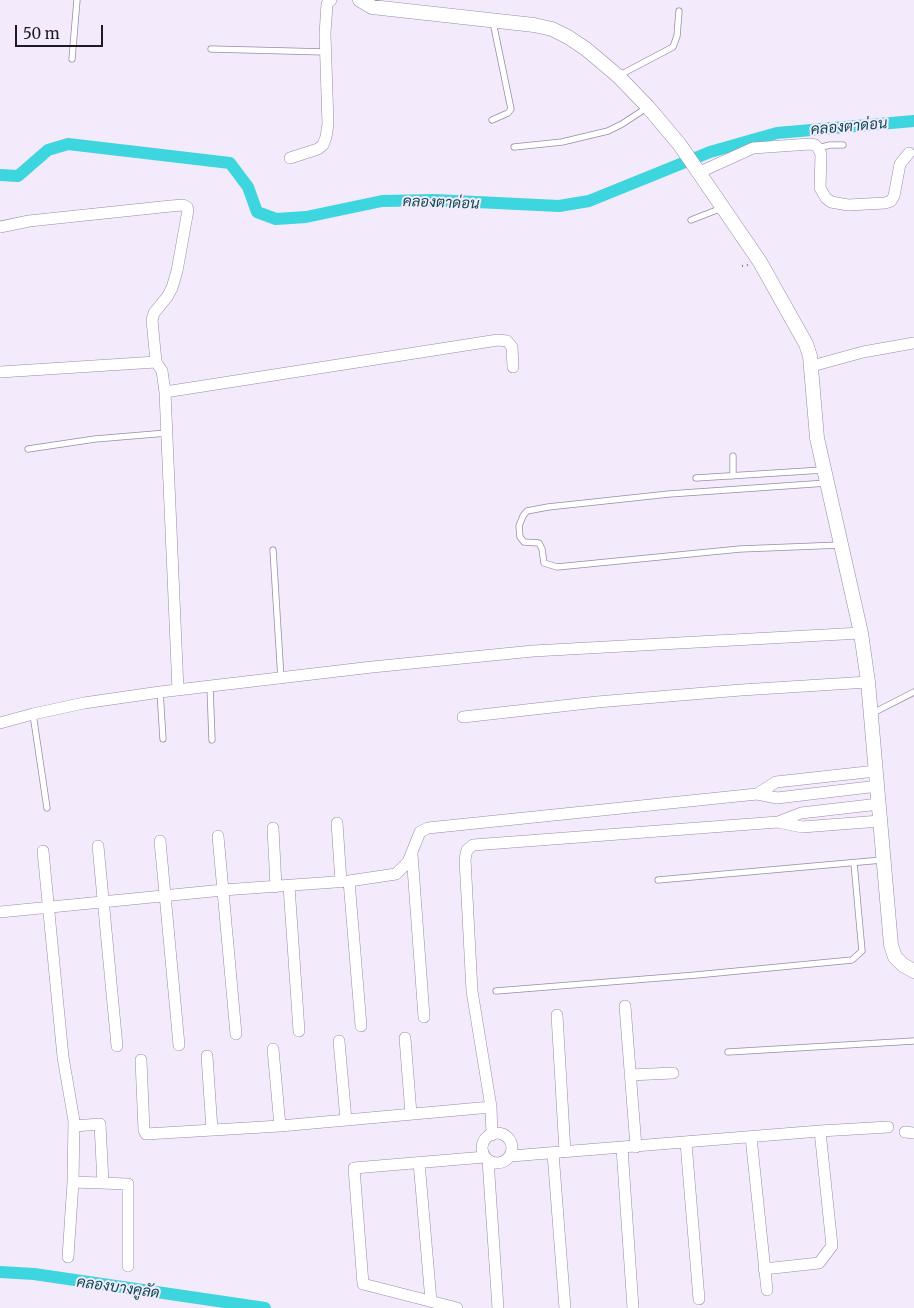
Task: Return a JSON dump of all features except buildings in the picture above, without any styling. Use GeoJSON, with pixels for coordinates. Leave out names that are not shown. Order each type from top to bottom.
{"type":"FeatureCollection","features":[{"type":"Feature","properties":{"kind":"street"},"geometry":{"type":"LineString","coordinates":[[290,158],[318,149],[323,145],[326,137],[328,124],[327,4],[331,0]]}},
{"type":"Feature","properties":{"kind":"street"},"geometry":{"type":"LineString","coordinates":[[360,0],[372,6],[517,22],[552,29],[568,37],[586,49],[618,76],[648,107],[680,145],[760,262],[806,344],[812,366],[816,438],[861,633],[868,682],[891,945],[895,957],[903,965],[914,971]]}},
{"type":"Feature","properties":{"kind":"street"},"geometry":{"type":"LineString","coordinates":[[697,169],[753,148],[810,144],[818,148],[820,154],[820,188],[822,193],[831,202],[848,205],[891,202],[894,196],[900,164],[909,153]]}},
{"type":"Feature","properties":{"kind":"street"},"geometry":{"type":"LineString","coordinates":[[0,227],[29,221],[171,206],[183,205],[187,207],[177,271],[172,288],[154,313],[152,320],[156,362],[162,371],[165,392],[178,690]]}},
{"type":"Feature","properties":{"kind":"street"},"geometry":{"type":"LineString","coordinates":[[165,392],[498,340],[507,341],[512,347],[513,367]]}},
{"type":"Feature","properties":{"kind":"street"},"geometry":{"type":"LineString","coordinates":[[812,366],[863,352],[914,343]]}},
{"type":"Feature","properties":{"kind":"street"},"geometry":{"type":"LineString","coordinates":[[0,372],[156,362]]}},
{"type":"Feature","properties":{"kind":"street"},"geometry":{"type":"LineString","coordinates":[[0,723],[84,704],[160,692],[534,650],[861,633]]}},
{"type":"Feature","properties":{"kind":"street"},"geometry":{"type":"LineString","coordinates":[[463,717],[597,702],[868,682]]}},
{"type":"Feature","properties":{"kind":"street"},"geometry":{"type":"LineString","coordinates":[[757,794],[776,782],[876,771]]}},
{"type":"Feature","properties":{"kind":"street"},"geometry":{"type":"LineString","coordinates":[[0,912],[223,890],[345,882],[396,874],[408,862],[420,832],[428,828],[757,794],[777,798],[878,786]]}},
{"type":"Feature","properties":{"kind":"street"},"geometry":{"type":"LineString","coordinates":[[778,822],[801,813],[879,804]]}},
{"type":"Feature","properties":{"kind":"street"},"geometry":{"type":"LineString","coordinates":[[492,1135],[491,1107],[472,991],[465,859],[467,850],[473,845],[778,822],[802,827],[880,821]]}},
{"type":"Feature","properties":{"kind":"street"},"geometry":{"type":"LineString","coordinates":[[337,823],[361,1026]]}},
{"type":"Feature","properties":{"kind":"street"},"geometry":{"type":"LineString","coordinates":[[273,828],[276,887]]}},
{"type":"Feature","properties":{"kind":"street"},"geometry":{"type":"LineString","coordinates":[[218,836],[236,1034]]}},
{"type":"Feature","properties":{"kind":"street"},"geometry":{"type":"LineString","coordinates":[[160,841],[179,1045]]}},
{"type":"Feature","properties":{"kind":"street"},"geometry":{"type":"LineString","coordinates":[[98,846],[117,1046]]}},
{"type":"Feature","properties":{"kind":"street"},"geometry":{"type":"LineString","coordinates":[[44,851],[63,1057],[74,1126],[73,1182],[68,1257]]}},
{"type":"Feature","properties":{"kind":"street"},"geometry":{"type":"LineString","coordinates":[[412,852],[424,1017]]}},
{"type":"Feature","properties":{"kind":"street"},"geometry":{"type":"LineString","coordinates":[[289,886],[299,1031]]}},
{"type":"Feature","properties":{"kind":"street"},"geometry":{"type":"LineString","coordinates":[[625,1006],[636,1147]]}},
{"type":"Feature","properties":{"kind":"street"},"geometry":{"type":"LineString","coordinates":[[556,1015],[565,1308]]}},
{"type":"Feature","properties":{"kind":"street"},"geometry":{"type":"LineString","coordinates":[[405,1038],[411,1114]]}},
{"type":"Feature","properties":{"kind":"street"},"geometry":{"type":"LineString","coordinates":[[339,1041],[346,1120]]}},
{"type":"Feature","properties":{"kind":"street"},"geometry":{"type":"LineString","coordinates":[[274,1049],[280,1126]]}},
{"type":"Feature","properties":{"kind":"street"},"geometry":{"type":"LineString","coordinates":[[208,1056],[212,1130]]}},
{"type":"Feature","properties":{"kind":"street"},"geometry":{"type":"LineString","coordinates":[[141,1060],[144,1130],[146,1134],[280,1126],[491,1107]]}},
{"type":"Feature","properties":{"kind":"street"},"geometry":{"type":"LineString","coordinates":[[630,1075],[673,1072]]}},
{"type":"Feature","properties":{"kind":"street"},"geometry":{"type":"LineString","coordinates":[[74,1126],[100,1124],[103,1183]]}},
{"type":"Feature","properties":{"kind":"street"},"geometry":{"type":"LineString","coordinates":[[457,1308],[363,1284],[354,1168],[487,1158],[497,1163],[511,1156],[888,1127]]}},
{"type":"Feature","properties":{"kind":"street"},"geometry":{"type":"LineString","coordinates":[[764,1269],[820,1263],[832,1246],[820,1131]]}},
{"type":"Feature","properties":{"kind":"street"},"geometry":{"type":"LineString","coordinates":[[498,1308],[487,1158],[483,1146],[488,1137],[497,1134],[506,1137],[512,1146],[511,1156]]}},
{"type":"Feature","properties":{"kind":"street"},"geometry":{"type":"LineString","coordinates":[[751,1137],[767,1290]]}},
{"type":"Feature","properties":{"kind":"street"},"geometry":{"type":"LineString","coordinates":[[686,1143],[699,1299]]}},
{"type":"Feature","properties":{"kind":"street"},"geometry":{"type":"LineString","coordinates":[[622,1148],[633,1308]]}},
{"type":"Feature","properties":{"kind":"street"},"geometry":{"type":"LineString","coordinates":[[419,1162],[431,1301]]}},
{"type":"Feature","properties":{"kind":"street"},"geometry":{"type":"LineString","coordinates":[[73,1182],[128,1184],[128,1266]]}},
{"type":"Feature","properties":{"kind":"lane"},"geometry":{"type":"LineString","coordinates":[[72,59],[77,0]]}},
{"type":"Feature","properties":{"kind":"lane"},"geometry":{"type":"LineString","coordinates":[[618,76],[672,47],[677,36],[679,11]]}},
{"type":"Feature","properties":{"kind":"lane"},"geometry":{"type":"LineString","coordinates":[[492,120],[508,113],[511,109],[493,20]]}},
{"type":"Feature","properties":{"kind":"lane"},"geometry":{"type":"LineString","coordinates":[[211,49],[326,52]]}},
{"type":"Feature","properties":{"kind":"lane"},"geometry":{"type":"LineString","coordinates":[[514,147],[562,142],[601,133],[622,124],[648,107]]}},
{"type":"Feature","properties":{"kind":"lane"},"geometry":{"type":"LineString","coordinates":[[818,148],[830,145],[843,145]]}},
{"type":"Feature","properties":{"kind":"lane"},"geometry":{"type":"LineString","coordinates":[[691,220],[724,207]]}},
{"type":"Feature","properties":{"kind":"lane"},"geometry":{"type":"LineString","coordinates":[[28,449],[95,439],[167,433]]}},
{"type":"Feature","properties":{"kind":"lane"},"geometry":{"type":"LineString","coordinates":[[733,456],[733,476]]}},
{"type":"Feature","properties":{"kind":"lane"},"geometry":{"type":"LineString","coordinates":[[696,478],[825,476]]}},
{"type":"Feature","properties":{"kind":"lane"},"geometry":{"type":"LineString","coordinates":[[825,476],[548,507],[527,511],[519,526],[520,537],[524,542],[539,544],[542,548],[544,563],[558,567],[740,549],[841,545]]}},
{"type":"Feature","properties":{"kind":"lane"},"geometry":{"type":"LineString","coordinates":[[273,550],[281,679]]}},
{"type":"Feature","properties":{"kind":"lane"},"geometry":{"type":"LineString","coordinates":[[210,687],[212,740]]}},
{"type":"Feature","properties":{"kind":"lane"},"geometry":{"type":"LineString","coordinates":[[160,692],[163,739]]}},
{"type":"Feature","properties":{"kind":"lane"},"geometry":{"type":"LineString","coordinates":[[871,714],[914,692]]}},
{"type":"Feature","properties":{"kind":"lane"},"geometry":{"type":"LineString","coordinates":[[33,714],[47,808]]}},
{"type":"Feature","properties":{"kind":"lane"},"geometry":{"type":"LineString","coordinates":[[658,880],[884,860]]}},
{"type":"Feature","properties":{"kind":"lane"},"geometry":{"type":"LineString","coordinates":[[496,991],[686,976],[852,960],[862,951],[854,863]]}},
{"type":"Feature","properties":{"kind":"lane"},"geometry":{"type":"LineString","coordinates":[[728,1052],[914,1040]]}},
{"type":"Feature","properties":{"kind":"waterway","name":"คลองตาด่อน"},"geometry":{"type":"LineString","coordinates":[[0,175],[18,176],[48,150],[68,144],[230,163],[248,187],[257,212],[276,219],[306,217],[382,201],[435,200],[559,206],[589,201],[710,152],[777,133],[914,121]]}},
{"type":"Feature","properties":{"kind":"waterway","name":"คลองบางคูลัด"},"geometry":{"type":"LineString","coordinates":[[0,1272],[34,1274],[265,1308]]}}]}
